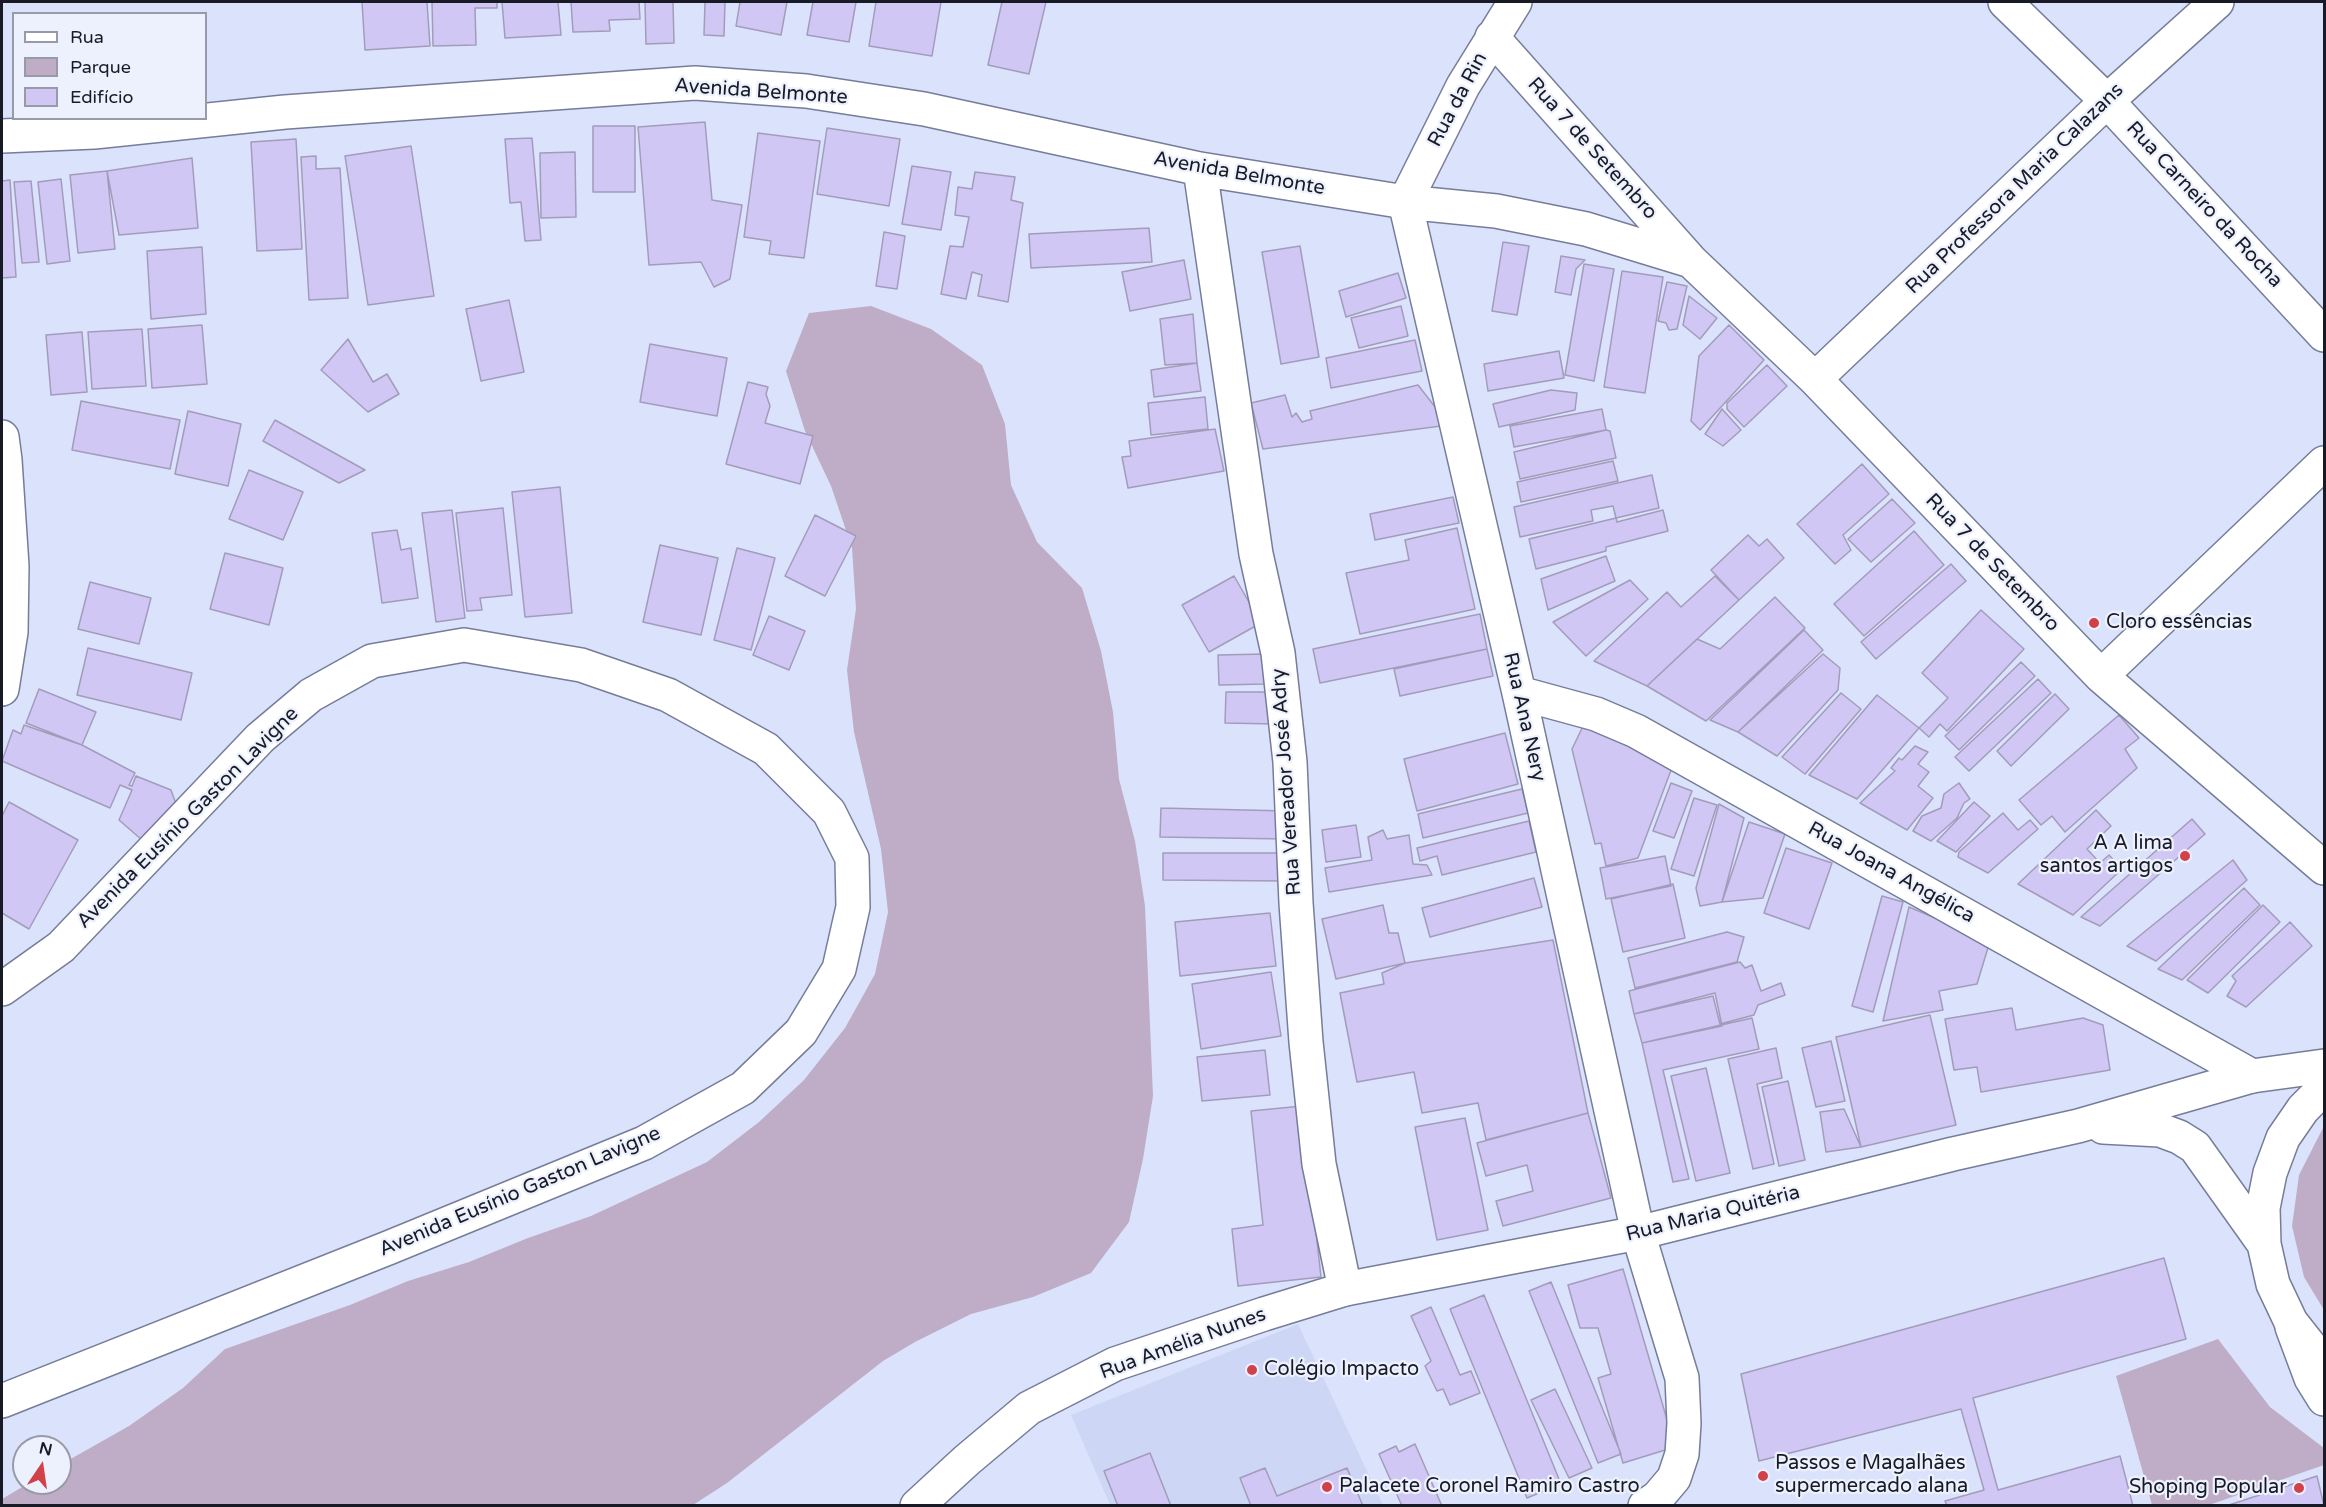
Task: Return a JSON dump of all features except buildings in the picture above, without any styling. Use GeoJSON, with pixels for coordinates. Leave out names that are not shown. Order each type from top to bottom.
{"type":"FeatureCollection","features":[{"type":"Feature","properties":{"kind":"street","name":"Rua da Rin"},"geometry":{"type":"LineString","coordinates":[[1405,202],[1463,86],[1515,2]]}},
{"type":"Feature","properties":{"kind":"street","name":"Rua Carneiro da Rocha"},"geometry":{"type":"LineString","coordinates":[[2005,2],[2107,101],[2325,335]]}},
{"type":"Feature","properties":{"kind":"street","name":"Rua Professora Maria Calazans"},"geometry":{"type":"LineString","coordinates":[[1815,379],[2107,101],[2217,2]]}},
{"type":"Feature","properties":{"kind":"street","name":"Rua 7 de Setembro"},"geometry":{"type":"LineString","coordinates":[[1492,37],[1691,261],[1815,379],[2102,676],[2314,860],[2325,888]]}},
{"type":"Feature","properties":{"kind":"street","name":"Avenida Belmonte"},"geometry":{"type":"LineString","coordinates":[[2,136],[94,132],[285,112],[695,83],[806,91],[924,109],[1200,169],[1405,202]]}},
{"type":"Feature","properties":{"kind":"street","name":"Rua Vereador José Adry"},"geometry":{"type":"LineString","coordinates":[[1200,169],[1256,554],[1278,652],[1290,762],[1297,914],[1317,1153],[1345,1289]]}},
{"type":"Feature","properties":{"kind":"street","name":"Rua 7 de Setembro"},"geometry":{"type":"LineString","coordinates":[[1405,202],[1496,211],[1586,229],[1691,261]]}},
{"type":"Feature","properties":{"kind":"street","name":"Rua Ana Nery"},"geometry":{"type":"LineString","coordinates":[[1405,202],[1519,693],[1638,1233],[1682,1378],[1684,1423],[1682,1454],[1674,1478],[1658,1497],[1645,1506]]}},
{"type":"Feature","properties":{"kind":"street"},"geometry":{"type":"LineString","coordinates":[[2,437],[12,566],[11,632],[2,689]]}},
{"type":"Feature","properties":{"kind":"street"},"geometry":{"type":"LineString","coordinates":[[2102,676],[2325,463]]}},
{"type":"Feature","properties":{"kind":"street","name":"Avenida Eusínio Gaston Lavigne"},"geometry":{"type":"LineString","coordinates":[[2,989],[61,947],[260,738],[311,694],[372,661],[464,645],[581,665],[668,695],[766,749],[829,812],[852,858],[854,907],[839,969],[801,1032],[743,1088],[644,1143],[388,1248],[2,1401]]}},
{"type":"Feature","properties":{"kind":"street","name":"Rua Joana Angélica"},"geometry":{"type":"LineString","coordinates":[[1519,693],[1596,714],[1636,731],[2253,1076]]}},
{"type":"Feature","properties":{"kind":"street","name":"Rua Maria Quitéria"},"geometry":{"type":"LineString","coordinates":[[1345,1289],[1638,1233],[1953,1154],[2078,1126],[2253,1076],[2325,1066]]}},
{"type":"Feature","properties":{"kind":"street"},"geometry":{"type":"LineString","coordinates":[[2325,1088],[2303,1110],[2283,1138],[2270,1173],[2263,1208],[2264,1244],[2273,1284],[2311,1378],[2325,1399]]}},
{"type":"Feature","properties":{"kind":"street","name":"Rua Maria Quitéria"},"geometry":{"type":"LineString","coordinates":[[2078,1126],[2151,1129],[2179,1137],[2195,1147],[2264,1244]]}},
{"type":"Feature","properties":{"kind":"street","name":"Rua Amélia Nunes"},"geometry":{"type":"LineString","coordinates":[[917,1506],[966,1460],[1029,1408],[1116,1364],[1345,1289]]}},
{"type":"Feature","properties":{"kind":"street"},"geometry":{"type":"LineString","coordinates":[[2290,1322],[2325,1362]]}},
{"type":"Feature","properties":{"kind":"shaded area","name":"Colégio Impacto"},"geometry":{"type":"Polygon","coordinates":[[[1298,1324],[1383,1505],[1110,1505],[1071,1415],[1298,1324]]]}},
{"type":"Feature","properties":{"kind":"green space"},"geometry":{"type":"Polygon","coordinates":[[[871,306],[931,329],[982,365],[1005,424],[1011,485],[1037,542],[1082,588],[1101,651],[1113,712],[1119,779],[1135,841],[1145,906],[1153,1096],[1143,1159],[1129,1222],[1091,1273],[1033,1297],[971,1314],[915,1342],[883,1361],[727,1483],[693,1505],[2,1506],[2,1499],[12,1493],[12,1495],[72,1495],[72,1458],[129,1426],[183,1388],[225,1349],[591,1216],[707,1162],[759,1122],[804,1080],[845,1028],[875,974],[888,912],[881,849],[854,732],[847,670],[856,609],[852,548],[831,486],[805,431],[786,371],[809,313],[871,306]]]}},
{"type":"Feature","properties":{"kind":"green space"},"geometry":{"type":"Polygon","coordinates":[[[2324,1126],[2324,1310],[2304,1277],[2292,1226],[2299,1175],[2324,1126]]]}},
{"type":"Feature","properties":{"kind":"green space"},"geometry":{"type":"Polygon","coordinates":[[[2218,1339],[2270,1407],[2324,1448],[2324,1465],[2209,1505],[2152,1505],[2116,1376],[2218,1339]]]}},
{"type":"Feature","properties":{"kind":"place","name":"Cloro essências"},"geometry":{"type":"Point","coordinates":[2094,623]}},
{"type":"Feature","properties":{"kind":"place","name":"A A lima santos artigos"},"geometry":{"type":"Point","coordinates":[2185,856]}},
{"type":"Feature","properties":{"kind":"place","name":"Colégio Impacto"},"geometry":{"type":"Point","coordinates":[1252,1370]}},
{"type":"Feature","properties":{"kind":"place","name":"Passos e Magalhães supermercado alana"},"geometry":{"type":"Point","coordinates":[1763,1476]}},
{"type":"Feature","properties":{"kind":"place","name":"Palacete Coronel Ramiro Castro"},"geometry":{"type":"Point","coordinates":[1327,1487]}},
{"type":"Feature","properties":{"kind":"place","name":"Shoping Popular"},"geometry":{"type":"Point","coordinates":[2299,1488]}}]}
